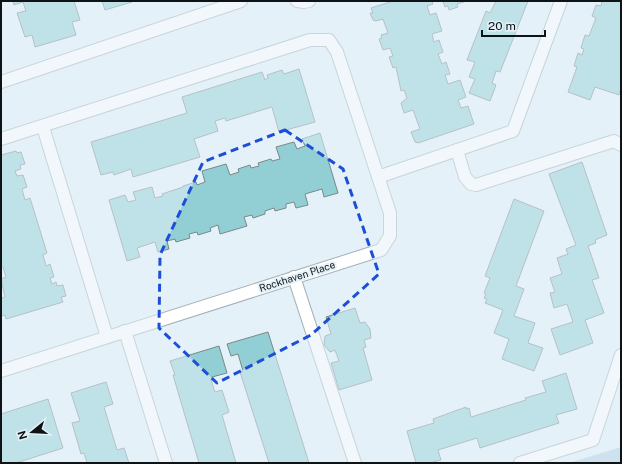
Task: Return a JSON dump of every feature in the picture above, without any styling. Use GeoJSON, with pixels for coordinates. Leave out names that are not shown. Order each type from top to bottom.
{"type":"FeatureCollection","features":[{"type":"Feature","properties":{"kind":"lane"},"geometry":{"type":"LineString","coordinates":[[1,82],[241,1]]}},
{"type":"Feature","properties":{"kind":"lane"},"geometry":{"type":"LineString","coordinates":[[296,1],[309,1]]}},
{"type":"Feature","properties":{"kind":"lane"},"geometry":{"type":"LineString","coordinates":[[378,177],[513,131],[561,1]]}},
{"type":"Feature","properties":{"kind":"lane","name":"Rockhaven Place"},"geometry":{"type":"LineString","coordinates":[[1,371],[381,250],[390,236],[390,213],[337,52],[329,40],[310,40],[43,127]]}},
{"type":"Feature","properties":{"kind":"lane"},"geometry":{"type":"LineString","coordinates":[[1,139],[43,127],[108,337]]}},
{"type":"Feature","properties":{"kind":"lane"},"geometry":{"type":"LineString","coordinates":[[457,150],[465,177],[471,184],[476,185],[614,141],[621,145]]}},
{"type":"Feature","properties":{"kind":"lane"},"geometry":{"type":"LineString","coordinates":[[294,277],[355,463]]}},
{"type":"Feature","properties":{"kind":"lane"},"geometry":{"type":"LineString","coordinates":[[125,331],[166,463]]}},
{"type":"Feature","properties":{"kind":"lane"},"geometry":{"type":"LineString","coordinates":[[520,463],[593,440],[621,355]]}},
{"type":"Feature","properties":{"kind":"highlighted area"},"geometry":{"type":"Polygon","coordinates":[[[285,130],[343,169],[379,274],[311,335],[217,383],[159,328],[160,255],[203,162],[285,130]]]}},
{"type":"Feature","properties":{"kind":"shaded area"},"geometry":{"type":"Polygon","coordinates":[[[621,447],[621,463],[569,463],[621,447]]]}},
{"type":"Feature","properties":{"kind":"building"},"geometry":{"type":"Polygon","coordinates":[[[13,1],[74,1],[80,20],[72,22],[76,35],[35,47],[32,35],[25,37],[17,13],[26,11],[23,2],[14,5],[13,1]]]}},
{"type":"Feature","properties":{"kind":"building"},"geometry":{"type":"Polygon","coordinates":[[[102,1],[132,1],[132,2],[105,10],[102,1]]]}},
{"type":"Feature","properties":{"kind":"building"},"geometry":{"type":"Polygon","coordinates":[[[393,1],[432,1],[433,4],[427,6],[430,15],[436,13],[442,31],[432,34],[434,42],[439,40],[443,52],[438,54],[442,64],[446,62],[450,74],[445,75],[448,84],[460,80],[466,97],[458,100],[461,108],[468,106],[474,124],[418,143],[415,142],[411,132],[420,129],[413,110],[404,113],[401,103],[407,98],[404,90],[401,91],[396,67],[393,68],[389,57],[393,56],[390,48],[383,50],[379,39],[382,38],[381,35],[388,33],[383,19],[376,21],[373,20],[370,13],[373,13],[371,8],[393,1]]]}},
{"type":"Feature","properties":{"kind":"building"},"geometry":{"type":"Polygon","coordinates":[[[443,1],[467,1],[457,4],[458,7],[449,10],[448,6],[445,7],[443,1]]]}},
{"type":"Feature","properties":{"kind":"building"},"geometry":{"type":"Polygon","coordinates":[[[496,1],[528,1],[500,72],[496,71],[492,83],[496,85],[490,101],[469,93],[475,79],[469,77],[475,62],[467,60],[486,11],[490,13],[496,1]]]}},
{"type":"Feature","properties":{"kind":"building"},"geometry":{"type":"Polygon","coordinates":[[[602,1],[621,1],[621,88],[619,95],[595,87],[590,100],[568,92],[577,67],[574,66],[578,53],[582,55],[584,49],[581,48],[585,35],[589,36],[596,18],[592,16],[596,5],[601,6],[602,1]]]}},
{"type":"Feature","properties":{"kind":"building"},"geometry":{"type":"Polygon","coordinates":[[[299,69],[315,122],[279,132],[272,107],[226,121],[225,118],[215,121],[218,131],[194,139],[200,157],[133,177],[131,169],[114,175],[113,172],[101,175],[91,142],[187,113],[182,97],[262,72],[265,80],[268,78],[267,75],[282,70],[284,74],[299,69]]]}},
{"type":"Feature","properties":{"kind":"building"},"geometry":{"type":"Polygon","coordinates":[[[320,133],[338,193],[324,197],[322,189],[305,194],[308,205],[296,208],[294,202],[286,204],[286,208],[275,211],[274,208],[265,211],[265,214],[253,218],[252,215],[244,217],[247,226],[220,234],[218,225],[210,228],[211,231],[198,235],[197,232],[189,234],[190,238],[176,242],[175,239],[167,241],[169,249],[158,252],[155,242],[137,248],[140,257],[127,261],[109,200],[125,195],[128,202],[136,200],[133,192],[152,187],[155,198],[163,196],[162,194],[183,186],[196,182],[197,185],[205,182],[202,171],[226,164],[230,175],[239,172],[238,169],[250,165],[251,168],[259,166],[258,163],[271,159],[272,161],[280,159],[276,147],[294,142],[297,149],[305,146],[302,139],[320,133]]]}},
{"type":"Feature","properties":{"kind":"building"},"geometry":{"type":"Polygon","coordinates":[[[16,151],[17,153],[21,152],[25,164],[20,165],[21,169],[15,171],[17,176],[23,175],[27,187],[22,189],[25,200],[30,198],[47,253],[43,255],[46,266],[50,264],[54,277],[50,278],[52,284],[56,282],[57,286],[63,285],[66,296],[61,297],[63,302],[6,319],[5,315],[1,316],[1,298],[5,297],[1,279],[6,277],[3,267],[1,268],[1,155],[16,151]]]}},
{"type":"Feature","properties":{"kind":"building"},"geometry":{"type":"Polygon","coordinates":[[[582,162],[607,235],[595,240],[596,243],[588,246],[599,278],[592,280],[604,313],[585,320],[593,343],[560,355],[551,329],[573,322],[567,304],[554,308],[550,293],[555,292],[550,278],[562,274],[557,258],[568,254],[566,249],[576,245],[549,174],[582,162]]]}},
{"type":"Feature","properties":{"kind":"building"},"geometry":{"type":"Polygon","coordinates":[[[514,199],[544,211],[516,286],[524,289],[514,316],[535,323],[528,343],[543,348],[534,371],[502,359],[509,339],[494,333],[503,310],[485,303],[487,299],[484,298],[486,294],[484,293],[490,278],[485,276],[514,199]]]}},
{"type":"Feature","properties":{"kind":"building"},"geometry":{"type":"Polygon","coordinates":[[[355,308],[360,323],[365,322],[370,329],[371,338],[364,340],[366,347],[363,348],[372,380],[339,390],[331,363],[339,361],[335,350],[330,352],[324,345],[325,336],[331,334],[326,317],[355,308]]]}},
{"type":"Feature","properties":{"kind":"building"},"geometry":{"type":"Polygon","coordinates":[[[268,332],[309,463],[269,463],[240,372],[243,371],[238,354],[231,356],[227,344],[268,332]]]}},
{"type":"Feature","properties":{"kind":"building"},"geometry":{"type":"Polygon","coordinates":[[[219,346],[227,373],[212,377],[211,380],[215,392],[222,390],[229,412],[222,415],[236,463],[199,463],[170,361],[219,346]]]}},
{"type":"Feature","properties":{"kind":"building"},"geometry":{"type":"Polygon","coordinates":[[[566,373],[577,409],[556,415],[559,423],[480,448],[477,438],[438,450],[441,460],[430,463],[416,463],[407,431],[434,423],[433,419],[466,407],[466,409],[469,408],[471,417],[526,400],[525,398],[546,392],[542,381],[566,373]]]}},
{"type":"Feature","properties":{"kind":"building"},"geometry":{"type":"Polygon","coordinates":[[[106,382],[113,404],[104,407],[117,450],[124,448],[129,463],[87,463],[84,453],[81,454],[72,423],[80,421],[71,393],[106,382]]]}},
{"type":"Feature","properties":{"kind":"building"},"geometry":{"type":"Polygon","coordinates":[[[48,399],[63,448],[16,463],[1,463],[1,414],[48,399]]]}}]}
